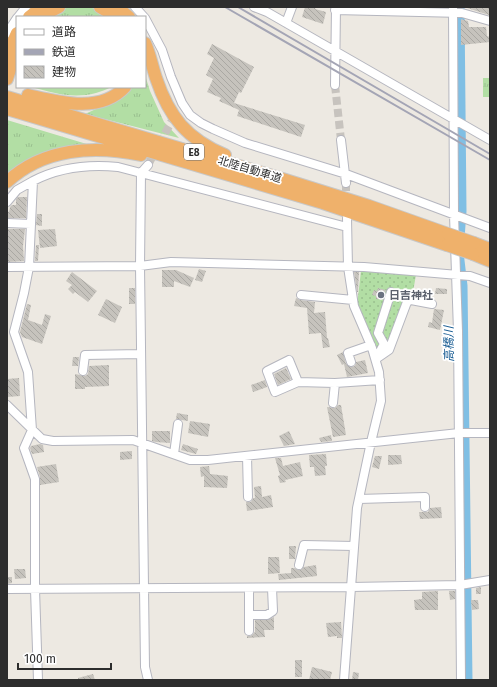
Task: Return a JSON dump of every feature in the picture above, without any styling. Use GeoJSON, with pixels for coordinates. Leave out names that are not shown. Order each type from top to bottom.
{"type":"FeatureCollection","features":[{"type":"Feature","properties":{"kind":"highway"},"geometry":{"type":"LineString","coordinates":[[30,16],[42,7]]}},
{"type":"Feature","properties":{"kind":"highway"},"geometry":{"type":"LineString","coordinates":[[42,16],[59,7]]}},
{"type":"Feature","properties":{"kind":"highway"},"geometry":{"type":"LineString","coordinates":[[100,7],[115,16]]}},
{"type":"Feature","properties":{"kind":"highway"},"geometry":{"type":"LineString","coordinates":[[117,7],[128,16]]}},
{"type":"Feature","properties":{"kind":"highway"},"geometry":{"type":"LineString","coordinates":[[7,57],[16,35]]}},
{"type":"Feature","properties":{"kind":"highway"},"geometry":{"type":"LineString","coordinates":[[146,46],[165,103],[177,122],[204,145],[230,158],[337,193],[369,206]]}},
{"type":"Feature","properties":{"kind":"highway"},"geometry":{"type":"LineString","coordinates":[[7,79],[16,51]]}},
{"type":"Feature","properties":{"kind":"highway"},"geometry":{"type":"LineString","coordinates":[[7,90],[13,102],[88,104],[107,100],[124,88]]}},
{"type":"Feature","properties":{"kind":"highway","name":"北陸自動車道"},"geometry":{"type":"LineString","coordinates":[[13,102],[276,177],[369,206],[473,249],[490,261]]}},
{"type":"Feature","properties":{"kind":"highway","name":"北陸自動車道"},"geometry":{"type":"LineString","coordinates":[[13,102],[274,188],[361,215],[448,239]]}},
{"type":"Feature","properties":{"kind":"highway"},"geometry":{"type":"LineString","coordinates":[[7,182],[26,167],[52,156],[80,151],[104,150],[142,156],[274,188]]}},
{"type":"Feature","properties":{"kind":"highway","name":"北陸自動車道"},"geometry":{"type":"LineString","coordinates":[[473,249],[490,249]]}},
{"type":"Feature","properties":{"kind":"street"},"geometry":{"type":"LineString","coordinates":[[18,16],[26,7]]}},
{"type":"Feature","properties":{"kind":"street"},"geometry":{"type":"LineString","coordinates":[[135,7],[142,16]]}},
{"type":"Feature","properties":{"kind":"street"},"geometry":{"type":"LineString","coordinates":[[254,7],[267,12],[490,140]]}},
{"type":"Feature","properties":{"kind":"street"},"geometry":{"type":"LineString","coordinates":[[286,23],[292,7]]}},
{"type":"Feature","properties":{"kind":"street"},"geometry":{"type":"LineString","coordinates":[[335,85],[334,50],[336,9],[453,10],[490,20]]}},
{"type":"Feature","properties":{"kind":"street"},"geometry":{"type":"LineString","coordinates":[[453,10],[454,215],[459,433],[461,680]]}},
{"type":"Feature","properties":{"kind":"street"},"geometry":{"type":"LineString","coordinates":[[7,33],[16,19]]}},
{"type":"Feature","properties":{"kind":"street"},"geometry":{"type":"LineString","coordinates":[[146,22],[162,50],[182,103],[190,115],[213,129],[245,143],[346,174],[490,228]]}},
{"type":"Feature","properties":{"kind":"street"},"geometry":{"type":"LineString","coordinates":[[177,112],[182,103]]}},
{"type":"Feature","properties":{"kind":"street"},"geometry":{"type":"LineString","coordinates":[[342,140],[346,183]]}},
{"type":"Feature","properties":{"kind":"street"},"geometry":{"type":"LineString","coordinates":[[148,165],[141,173],[140,266],[146,667],[148,680]]}},
{"type":"Feature","properties":{"kind":"street"},"geometry":{"type":"LineString","coordinates":[[7,202],[17,190],[47,173],[67,168],[87,166],[118,167],[347,227]]}},
{"type":"Feature","properties":{"kind":"street"},"geometry":{"type":"LineString","coordinates":[[33,181],[29,267],[14,332],[28,372],[32,430],[24,448],[35,479],[35,589],[38,680]]}},
{"type":"Feature","properties":{"kind":"street"},"geometry":{"type":"LineString","coordinates":[[344,680],[359,499],[381,402],[380,372],[371,345],[354,306],[348,267],[347,218]]}},
{"type":"Feature","properties":{"kind":"street"},"geometry":{"type":"LineString","coordinates":[[7,223],[31,224]]}},
{"type":"Feature","properties":{"kind":"street"},"geometry":{"type":"LineString","coordinates":[[7,267],[140,266],[171,262],[348,267],[456,274],[470,276],[490,283]]}},
{"type":"Feature","properties":{"kind":"street"},"geometry":{"type":"LineString","coordinates":[[376,359],[384,344],[378,333],[391,292]]}},
{"type":"Feature","properties":{"kind":"street"},"geometry":{"type":"LineString","coordinates":[[301,295],[353,300]]}},
{"type":"Feature","properties":{"kind":"street"},"geometry":{"type":"LineString","coordinates":[[376,359],[389,350],[407,302],[411,300],[432,304]]}},
{"type":"Feature","properties":{"kind":"street"},"geometry":{"type":"LineString","coordinates":[[351,362],[348,353],[371,345]]}},
{"type":"Feature","properties":{"kind":"street"},"geometry":{"type":"LineString","coordinates":[[83,371],[85,355],[141,354]]}},
{"type":"Feature","properties":{"kind":"street"},"geometry":{"type":"LineString","coordinates":[[298,382],[335,383],[380,380]]}},
{"type":"Feature","properties":{"kind":"street"},"geometry":{"type":"LineString","coordinates":[[334,403],[335,383]]}},
{"type":"Feature","properties":{"kind":"street"},"geometry":{"type":"LineString","coordinates":[[7,405],[42,439],[134,440],[190,460],[208,460],[459,433],[490,433]]}},
{"type":"Feature","properties":{"kind":"street"},"geometry":{"type":"LineString","coordinates":[[174,454],[178,424]]}},
{"type":"Feature","properties":{"kind":"street"},"geometry":{"type":"LineString","coordinates":[[247,456],[248,497]]}},
{"type":"Feature","properties":{"kind":"street"},"geometry":{"type":"LineString","coordinates":[[359,499],[425,497],[425,507]]}},
{"type":"Feature","properties":{"kind":"street"},"geometry":{"type":"LineString","coordinates":[[299,565],[304,545],[354,546]]}},
{"type":"Feature","properties":{"kind":"street"},"geometry":{"type":"LineString","coordinates":[[7,589],[272,588],[460,585],[490,580]]}},
{"type":"Feature","properties":{"kind":"street"},"geometry":{"type":"LineString","coordinates":[[249,588],[249,630]]}},
{"type":"Feature","properties":{"kind":"street"},"geometry":{"type":"LineString","coordinates":[[249,615],[267,615],[273,611],[272,588]]}},
{"type":"Feature","properties":{"kind":"green space"},"geometry":{"type":"Polygon","coordinates":[[[67,7],[86,7],[98,9],[109,16],[48,16],[67,7]]]}},
{"type":"Feature","properties":{"kind":"green space"},"geometry":{"type":"Polygon","coordinates":[[[146,78],[164,122],[179,138],[85,114],[118,99],[131,88],[146,88],[146,78]]]}},
{"type":"Feature","properties":{"kind":"green space"},"geometry":{"type":"Polygon","coordinates":[[[483,78],[490,78],[490,97],[483,97],[483,78]]]}},
{"type":"Feature","properties":{"kind":"green space"},"geometry":{"type":"Polygon","coordinates":[[[35,88],[109,88],[87,95],[71,95],[35,88]]]}},
{"type":"Feature","properties":{"kind":"green space"},"geometry":{"type":"Polygon","coordinates":[[[7,120],[90,145],[66,147],[46,153],[27,162],[7,175],[7,120]]]}},
{"type":"Feature","properties":{"kind":"green space"},"geometry":{"type":"Polygon","coordinates":[[[361,271],[416,275],[412,297],[393,350],[381,359],[357,305],[361,271]]]}},
{"type":"Feature","properties":{"kind":"building"},"geometry":{"type":"Polygon","coordinates":[[[305,7],[316,7],[315,9],[326,12],[323,24],[302,17],[305,7]]]}},
{"type":"Feature","properties":{"kind":"building"},"geometry":{"type":"Polygon","coordinates":[[[464,7],[490,7],[489,15],[464,7]]]}},
{"type":"Feature","properties":{"kind":"building"},"geometry":{"type":"Polygon","coordinates":[[[461,19],[468,21],[469,27],[486,27],[487,36],[490,37],[490,42],[461,45],[461,19]]]}},
{"type":"Feature","properties":{"kind":"building"},"geometry":{"type":"Polygon","coordinates":[[[212,44],[254,67],[241,93],[239,92],[234,103],[305,125],[301,137],[237,116],[239,110],[219,101],[221,98],[207,92],[213,79],[206,75],[214,58],[207,54],[212,44]]]}},
{"type":"Feature","properties":{"kind":"building"},"geometry":{"type":"Polygon","coordinates":[[[18,197],[27,197],[26,218],[7,218],[7,211],[9,212],[12,205],[16,205],[16,199],[18,197]]]}},
{"type":"Feature","properties":{"kind":"building"},"geometry":{"type":"Polygon","coordinates":[[[37,214],[42,214],[42,226],[36,225],[37,214]]]}},
{"type":"Feature","properties":{"kind":"building"},"geometry":{"type":"Polygon","coordinates":[[[8,229],[25,229],[23,246],[24,261],[7,262],[8,229]]]}},
{"type":"Feature","properties":{"kind":"building"},"geometry":{"type":"Polygon","coordinates":[[[55,229],[57,246],[40,248],[38,230],[55,229]]]}},
{"type":"Feature","properties":{"kind":"building"},"geometry":{"type":"Polygon","coordinates":[[[36,245],[39,245],[38,261],[35,261],[36,245]]]}},
{"type":"Feature","properties":{"kind":"building"},"geometry":{"type":"Polygon","coordinates":[[[199,269],[206,271],[202,282],[195,280],[199,269]]]}},
{"type":"Feature","properties":{"kind":"building"},"geometry":{"type":"Polygon","coordinates":[[[162,270],[176,270],[194,278],[190,287],[174,281],[174,287],[162,287],[162,270]]]}},
{"type":"Feature","properties":{"kind":"building"},"geometry":{"type":"Polygon","coordinates":[[[72,272],[97,291],[88,302],[75,292],[73,294],[68,289],[72,285],[66,281],[72,272]]]}},
{"type":"Feature","properties":{"kind":"building"},"geometry":{"type":"Polygon","coordinates":[[[354,272],[359,272],[358,292],[357,292],[354,272]]]}},
{"type":"Feature","properties":{"kind":"building"},"geometry":{"type":"Polygon","coordinates":[[[129,288],[135,288],[135,304],[129,304],[129,288]]]}},
{"type":"Feature","properties":{"kind":"building"},"geometry":{"type":"Polygon","coordinates":[[[378,288],[386,290],[383,300],[376,299],[376,296],[372,295],[374,290],[377,291],[378,288]]]}},
{"type":"Feature","properties":{"kind":"building"},"geometry":{"type":"Polygon","coordinates":[[[436,288],[447,289],[447,294],[435,294],[436,288]]]}},
{"type":"Feature","properties":{"kind":"building"},"geometry":{"type":"Polygon","coordinates":[[[296,298],[315,302],[314,313],[325,312],[327,338],[330,347],[323,348],[321,333],[309,334],[307,308],[294,306],[296,298]]]}},
{"type":"Feature","properties":{"kind":"building"},"geometry":{"type":"Polygon","coordinates":[[[106,299],[122,307],[115,323],[98,315],[106,299]]]}},
{"type":"Feature","properties":{"kind":"building"},"geometry":{"type":"Polygon","coordinates":[[[27,304],[31,305],[28,320],[42,325],[45,314],[51,316],[42,344],[22,337],[20,332],[27,304]]]}},
{"type":"Feature","properties":{"kind":"building"},"geometry":{"type":"Polygon","coordinates":[[[434,309],[444,310],[440,330],[428,327],[429,322],[432,323],[434,309]]]}},
{"type":"Feature","properties":{"kind":"building"},"geometry":{"type":"Polygon","coordinates":[[[343,352],[346,364],[350,367],[355,366],[356,362],[365,360],[368,373],[347,377],[344,364],[342,365],[337,355],[343,352]]]}},
{"type":"Feature","properties":{"kind":"building"},"geometry":{"type":"Polygon","coordinates":[[[73,357],[79,357],[78,366],[72,366],[73,357]]]}},
{"type":"Feature","properties":{"kind":"building"},"geometry":{"type":"Polygon","coordinates":[[[109,365],[109,386],[75,389],[75,374],[85,376],[88,374],[89,366],[109,365]]]}},
{"type":"Feature","properties":{"kind":"building"},"geometry":{"type":"Polygon","coordinates":[[[286,368],[291,379],[278,385],[274,374],[286,368]]]}},
{"type":"Feature","properties":{"kind":"building"},"geometry":{"type":"Polygon","coordinates":[[[19,378],[20,396],[7,397],[7,379],[19,378]]]}},
{"type":"Feature","properties":{"kind":"building"},"geometry":{"type":"Polygon","coordinates":[[[265,380],[267,387],[253,392],[251,385],[265,380]]]}},
{"type":"Feature","properties":{"kind":"building"},"geometry":{"type":"Polygon","coordinates":[[[338,405],[341,405],[346,435],[333,437],[327,407],[335,408],[338,405]]]}},
{"type":"Feature","properties":{"kind":"building"},"geometry":{"type":"Polygon","coordinates":[[[177,413],[188,415],[188,421],[176,419],[177,413]]]}},
{"type":"Feature","properties":{"kind":"building"},"geometry":{"type":"Polygon","coordinates":[[[190,421],[210,424],[208,437],[188,433],[190,421]]]}},
{"type":"Feature","properties":{"kind":"building"},"geometry":{"type":"Polygon","coordinates":[[[152,431],[170,431],[170,443],[152,441],[152,431]]]}},
{"type":"Feature","properties":{"kind":"building"},"geometry":{"type":"Polygon","coordinates":[[[289,431],[295,444],[284,446],[279,436],[289,431]]]}},
{"type":"Feature","properties":{"kind":"building"},"geometry":{"type":"Polygon","coordinates":[[[331,435],[332,441],[321,442],[319,438],[331,435]]]}},
{"type":"Feature","properties":{"kind":"building"},"geometry":{"type":"Polygon","coordinates":[[[40,444],[43,445],[44,452],[32,454],[30,448],[31,446],[40,444]]]}},
{"type":"Feature","properties":{"kind":"building"},"geometry":{"type":"Polygon","coordinates":[[[183,444],[198,449],[196,454],[181,450],[183,444]]]}},
{"type":"Feature","properties":{"kind":"building"},"geometry":{"type":"Polygon","coordinates":[[[132,451],[132,459],[120,460],[120,452],[132,451]]]}},
{"type":"Feature","properties":{"kind":"building"},"geometry":{"type":"Polygon","coordinates":[[[326,454],[326,475],[315,476],[314,467],[310,467],[309,455],[326,454]]]}},
{"type":"Feature","properties":{"kind":"building"},"geometry":{"type":"Polygon","coordinates":[[[388,455],[401,455],[402,464],[388,465],[388,455]]]}},
{"type":"Feature","properties":{"kind":"building"},"geometry":{"type":"Polygon","coordinates":[[[375,456],[382,456],[379,469],[372,467],[375,456]]]}},
{"type":"Feature","properties":{"kind":"building"},"geometry":{"type":"Polygon","coordinates":[[[275,458],[281,458],[283,466],[300,462],[303,476],[285,480],[286,482],[280,483],[278,476],[280,475],[275,458]]]}},
{"type":"Feature","properties":{"kind":"building"},"geometry":{"type":"Polygon","coordinates":[[[56,464],[59,482],[40,485],[40,477],[37,467],[56,464]]]}},
{"type":"Feature","properties":{"kind":"building"},"geometry":{"type":"Polygon","coordinates":[[[209,466],[210,474],[228,476],[227,488],[204,487],[204,476],[201,477],[200,467],[209,466]]]}},
{"type":"Feature","properties":{"kind":"building"},"geometry":{"type":"Polygon","coordinates":[[[261,486],[262,497],[271,495],[273,507],[247,511],[246,502],[251,502],[253,498],[255,498],[254,487],[261,486]]]}},
{"type":"Feature","properties":{"kind":"building"},"geometry":{"type":"Polygon","coordinates":[[[441,507],[442,518],[420,519],[419,512],[428,512],[430,508],[441,507]]]}},
{"type":"Feature","properties":{"kind":"building"},"geometry":{"type":"Polygon","coordinates":[[[289,546],[296,546],[295,559],[289,559],[289,546]]]}},
{"type":"Feature","properties":{"kind":"building"},"geometry":{"type":"Polygon","coordinates":[[[268,557],[279,557],[280,573],[268,574],[268,557]]]}},
{"type":"Feature","properties":{"kind":"building"},"geometry":{"type":"Polygon","coordinates":[[[316,565],[317,576],[279,580],[278,574],[291,573],[291,568],[300,570],[304,567],[316,565]]]}},
{"type":"Feature","properties":{"kind":"building"},"geometry":{"type":"Polygon","coordinates":[[[14,569],[25,569],[26,578],[15,579],[14,569]]]}},
{"type":"Feature","properties":{"kind":"building"},"geometry":{"type":"Polygon","coordinates":[[[7,577],[12,577],[12,583],[7,584],[7,577]]]}},
{"type":"Feature","properties":{"kind":"building"},"geometry":{"type":"Polygon","coordinates":[[[481,587],[481,594],[476,594],[476,588],[481,587]]]}},
{"type":"Feature","properties":{"kind":"building"},"geometry":{"type":"Polygon","coordinates":[[[438,591],[438,610],[415,610],[414,600],[422,599],[422,592],[438,591]]]}},
{"type":"Feature","properties":{"kind":"building"},"geometry":{"type":"Polygon","coordinates":[[[449,591],[455,591],[455,599],[450,600],[449,591]]]}},
{"type":"Feature","properties":{"kind":"building"},"geometry":{"type":"Polygon","coordinates":[[[471,600],[478,600],[479,609],[472,610],[471,600]]]}},
{"type":"Feature","properties":{"kind":"building"},"geometry":{"type":"Polygon","coordinates":[[[274,617],[274,630],[264,630],[265,637],[247,638],[247,636],[251,636],[255,632],[255,620],[267,620],[274,617]]]}},
{"type":"Feature","properties":{"kind":"building"},"geometry":{"type":"Polygon","coordinates":[[[341,622],[342,638],[337,638],[337,636],[328,637],[326,623],[341,622]]]}},
{"type":"Feature","properties":{"kind":"building"},"geometry":{"type":"Polygon","coordinates":[[[295,660],[302,660],[302,677],[295,677],[295,660]]]}},
{"type":"Feature","properties":{"kind":"building"},"geometry":{"type":"Polygon","coordinates":[[[312,667],[332,672],[330,680],[309,680],[312,667]]]}},
{"type":"Feature","properties":{"kind":"building"},"geometry":{"type":"Polygon","coordinates":[[[353,672],[359,673],[358,680],[352,680],[353,672]]]}},
{"type":"Feature","properties":{"kind":"building"},"geometry":{"type":"Polygon","coordinates":[[[93,674],[95,680],[78,680],[78,678],[93,674]]]}},
{"type":"Feature","properties":{"kind":"waterway","name":"高橋川"},"geometry":{"type":"LineString","coordinates":[[459,7],[461,211],[458,252],[462,286],[467,680]]}},
{"type":"Feature","properties":{"kind":"tunnel"},"geometry":{"type":"LineString","coordinates":[[335,85],[341,140]]}},
{"type":"Feature","properties":{"kind":"tunnel"},"geometry":{"type":"LineString","coordinates":[[148,165],[176,113]]}},
{"type":"Feature","properties":{"kind":"tunnel"},"geometry":{"type":"LineString","coordinates":[[346,183],[346,203]]}},
{"type":"Feature","properties":{"kind":"railway"},"geometry":{"type":"LineString","coordinates":[[225,7],[490,160]]}},
{"type":"Feature","properties":{"kind":"railway"},"geometry":{"type":"LineString","coordinates":[[238,7],[490,154]]}},
{"type":"Feature","properties":{"kind":"place","name":"日吉神社"},"geometry":{"type":"Point","coordinates":[381,295]}}]}
